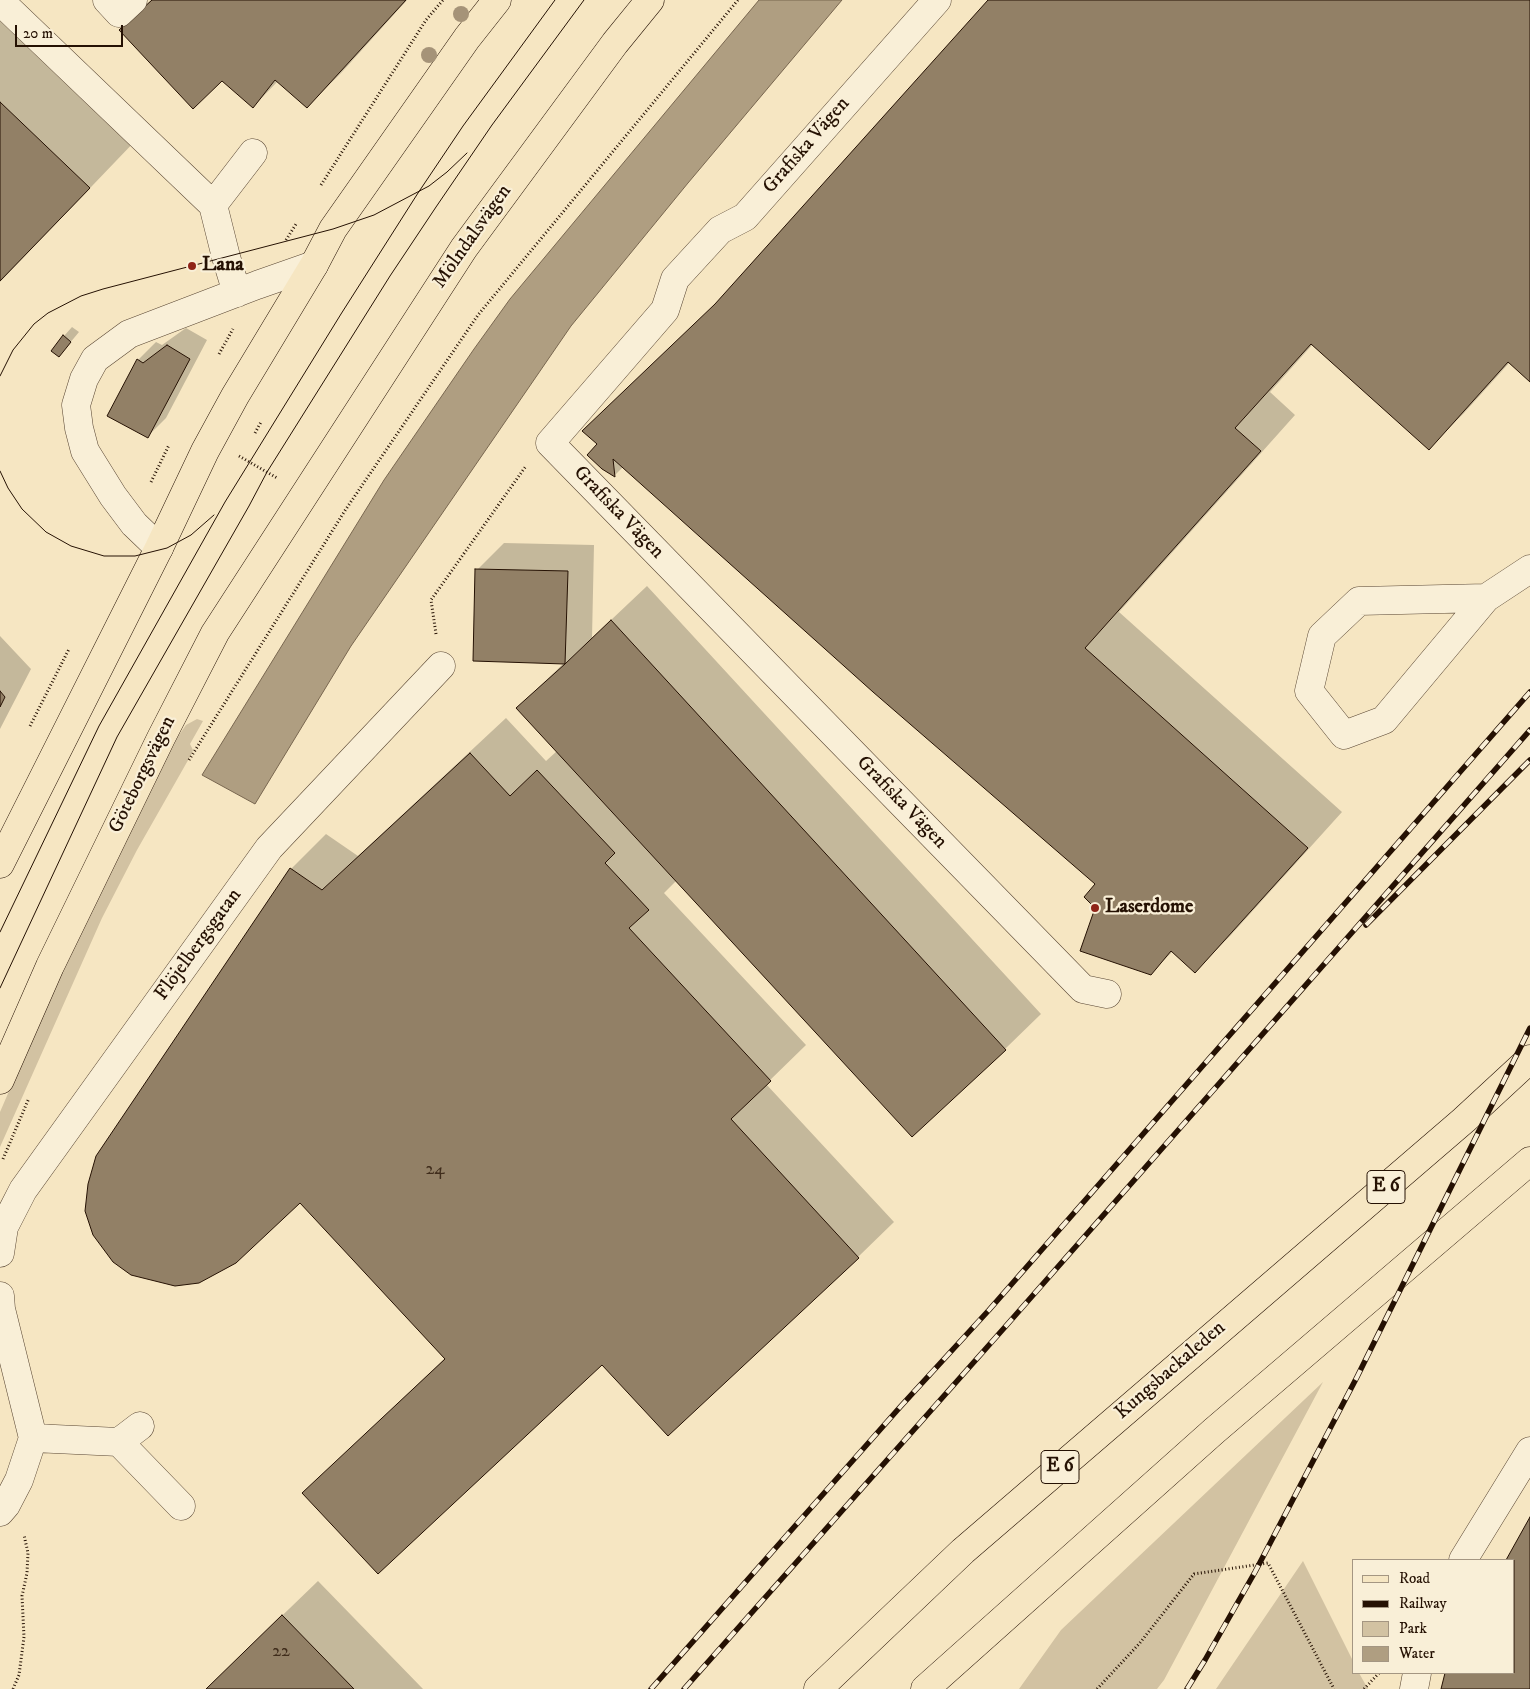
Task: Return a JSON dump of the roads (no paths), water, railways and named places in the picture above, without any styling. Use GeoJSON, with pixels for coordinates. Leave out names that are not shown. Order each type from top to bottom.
{"type":"FeatureCollection","features":[{"type":"Feature","properties":{"kind":"main road"},"geometry":{"type":"LineString","coordinates":[[0,864],[159,548],[205,452],[235,396],[314,266],[334,229],[467,38],[497,0]]}},
{"type":"Feature","properties":{"kind":"main road","name":"Mölndalsvägen"},"geometry":{"type":"LineString","coordinates":[[310,484],[464,248],[615,43],[650,0]]}},
{"type":"Feature","properties":{"kind":"main road","name":"Göteborgsvägen"},"geometry":{"type":"LineString","coordinates":[[0,1080],[50,966],[160,738],[215,633],[310,484]]}},
{"type":"Feature","properties":{"kind":"main road","name":"Kungsbackaleden"},"geometry":{"type":"LineString","coordinates":[[818,1689],[963,1550],[1464,1120],[1530,1059]]}},
{"type":"Feature","properties":{"kind":"main road"},"geometry":{"type":"LineString","coordinates":[[925,1689],[1207,1438],[1530,1161]]}},
{"type":"Feature","properties":{"kind":"street"},"geometry":{"type":"LineString","coordinates":[[107,0],[118,13],[133,0]]}},
{"type":"Feature","properties":{"kind":"street","name":"Grafiska Vägen"},"geometry":{"type":"LineString","coordinates":[[937,0],[745,217],[720,230],[675,279],[665,310],[550,443],[1083,989],[1107,994]]}},
{"type":"Feature","properties":{"kind":"street"},"geometry":{"type":"LineString","coordinates":[[0,1],[213,205],[237,293]]}},
{"type":"Feature","properties":{"kind":"street"},"geometry":{"type":"LineString","coordinates":[[213,205],[254,153]]}},
{"type":"Feature","properties":{"kind":"street"},"geometry":{"type":"LineString","coordinates":[[159,548],[134,524],[113,496],[85,451],[76,405],[84,379],[95,359],[129,334],[314,266]]}},
{"type":"Feature","properties":{"kind":"street"},"geometry":{"type":"LineString","coordinates":[[1486,598],[1360,601],[1322,636],[1309,691],[1344,736],[1384,720],[1486,598],[1530,570]]}},
{"type":"Feature","properties":{"kind":"street","name":"Flöjelbergsgatan"},"geometry":{"type":"LineString","coordinates":[[0,1253],[4,1227],[23,1190],[269,848],[441,667]]}},
{"type":"Feature","properties":{"kind":"street"},"geometry":{"type":"LineString","coordinates":[[0,1296],[1,1309],[33,1438],[19,1480],[3,1508]]}},
{"type":"Feature","properties":{"kind":"street"},"geometry":{"type":"LineString","coordinates":[[33,1438],[119,1442],[140,1426]]}},
{"type":"Feature","properties":{"kind":"street"},"geometry":{"type":"LineString","coordinates":[[119,1442],[181,1506]]}},
{"type":"Feature","properties":{"kind":"street"},"geometry":{"type":"LineString","coordinates":[[1464,1559],[1530,1451]]}},
{"type":"Feature","properties":{"kind":"street"},"geometry":{"type":"LineString","coordinates":[[1414,1689],[1417,1674]]}},
{"type":"Feature","properties":{"kind":"water"},"geometry":{"type":"Polygon","coordinates":[[[759,0],[842,0],[571,326],[351,646],[255,804],[202,775],[384,480],[474,349],[510,299],[759,0]]]}},
{"type":"Feature","properties":{"kind":"tram line"},"geometry":{"type":"LineString","coordinates":[[0,932],[99,726],[225,502],[418,193],[463,126],[555,0]]}},
{"type":"Feature","properties":{"kind":"tram line"},"geometry":{"type":"LineString","coordinates":[[0,988],[117,737],[267,472],[390,276],[436,207],[492,125],[584,0]]}},
{"type":"Feature","properties":{"kind":"tram line"},"geometry":{"type":"LineString","coordinates":[[0,376],[13,350],[34,324],[48,313],[81,296],[333,229],[374,215],[429,186],[467,153]]}},
{"type":"Feature","properties":{"kind":"tram line"},"geometry":{"type":"LineString","coordinates":[[0,471],[8,488],[22,509],[46,532],[71,546],[104,556],[135,556],[167,548],[191,535],[214,515]]}},
{"type":"Feature","properties":{"kind":"railway"},"geometry":{"type":"LineString","coordinates":[[651,1689],[901,1406],[989,1310],[1530,692]]}},
{"type":"Feature","properties":{"kind":"railway"},"geometry":{"type":"LineString","coordinates":[[684,1689],[1530,730]]}},
{"type":"Feature","properties":{"kind":"railway"},"geometry":{"type":"LineString","coordinates":[[1366,925],[1530,760]]}},
{"type":"Feature","properties":{"kind":"railway"},"geometry":{"type":"LineString","coordinates":[[1187,1689],[1255,1572],[1357,1377],[1530,1028]]}},
{"type":"Feature","properties":{"kind":"place","name":"Lana"},"geometry":{"type":"Point","coordinates":[192,266]}},
{"type":"Feature","properties":{"kind":"place","name":"Laserdome"},"geometry":{"type":"Point","coordinates":[1095,908]}}]}
